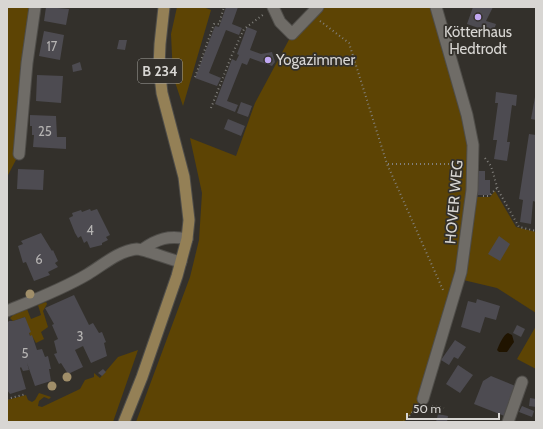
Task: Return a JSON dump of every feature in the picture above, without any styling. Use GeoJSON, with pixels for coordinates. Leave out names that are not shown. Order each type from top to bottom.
{"type":"FeatureCollection","features":[{"type":"Feature","properties":{"kind":"main road","name":"B 234"},"geometry":{"type":"LineString","coordinates":[[124,422],[142,377],[181,262],[189,220],[184,177],[162,93],[159,67],[164,7]]}},
{"type":"Feature","properties":{"kind":"street"},"geometry":{"type":"LineString","coordinates":[[19,154],[27,63],[35,7]]}},
{"type":"Feature","properties":{"kind":"street"},"geometry":{"type":"LineString","coordinates":[[273,7],[280,22],[292,34],[315,10]]}},
{"type":"Feature","properties":{"kind":"street","name":"HOVER WEG"},"geometry":{"type":"LineString","coordinates":[[423,399],[461,272],[468,234],[473,145],[465,108],[436,7]]}},
{"type":"Feature","properties":{"kind":"street"},"geometry":{"type":"LineString","coordinates":[[7,311],[55,291],[88,274],[106,262],[130,251],[142,249],[163,238],[176,237],[186,239]]}},
{"type":"Feature","properties":{"kind":"street"},"geometry":{"type":"LineString","coordinates":[[142,249],[160,257],[181,262]]}},
{"type":"Feature","properties":{"kind":"street"},"geometry":{"type":"LineString","coordinates":[[508,422],[522,382]]}},
{"type":"Feature","properties":{"kind":"path"},"geometry":{"type":"LineString","coordinates":[[195,77],[214,24],[218,24],[224,7]]}},
{"type":"Feature","properties":{"kind":"path"},"geometry":{"type":"LineString","coordinates":[[315,10],[349,42],[388,164],[451,308]]}},
{"type":"Feature","properties":{"kind":"path"},"geometry":{"type":"LineString","coordinates":[[211,108],[244,29],[253,22]]}},
{"type":"Feature","properties":{"kind":"path"},"geometry":{"type":"LineString","coordinates":[[473,145],[491,166],[498,187],[519,227],[536,231]]}},
{"type":"Feature","properties":{"kind":"path"},"geometry":{"type":"LineString","coordinates":[[388,164],[472,164]]}},
{"type":"Feature","properties":{"kind":"path"},"geometry":{"type":"LineString","coordinates":[[484,196],[489,196],[498,187]]}},
{"type":"Feature","properties":{"kind":"path"},"geometry":{"type":"LineString","coordinates":[[7,399],[26,394]]}},
{"type":"Feature","properties":{"kind":"path"},"geometry":{"type":"LineString","coordinates":[[404,422],[423,399]]}},
{"type":"Feature","properties":{"kind":"shaded area"},"geometry":{"type":"Polygon","coordinates":[[[7,7],[35,7],[19,154],[7,177],[7,7]]]}},
{"type":"Feature","properties":{"kind":"shaded area"},"geometry":{"type":"Polygon","coordinates":[[[177,7],[203,7],[211,10],[183,106],[173,76],[171,34],[177,7]]]}},
{"type":"Feature","properties":{"kind":"shaded area"},"geometry":{"type":"Polygon","coordinates":[[[318,7],[436,7],[467,115],[472,197],[490,197],[495,191],[516,227],[536,232],[536,313],[497,288],[459,279],[423,399],[404,422],[136,422],[190,277],[199,240],[202,193],[190,138],[236,156],[255,103],[292,34],[318,7]]]}},
{"type":"Feature","properties":{"kind":"shaded area"},"geometry":{"type":"Polygon","coordinates":[[[46,302],[47,304],[43,311],[48,327],[41,332],[44,339],[36,343],[32,336],[30,336],[25,317],[13,321],[10,318],[15,313],[27,309],[31,319],[41,315],[38,305],[46,302]]]}},
{"type":"Feature","properties":{"kind":"shaded area"},"geometry":{"type":"Polygon","coordinates":[[[536,326],[536,369],[517,359],[536,326]]]}},
{"type":"Feature","properties":{"kind":"shaded area"},"geometry":{"type":"Polygon","coordinates":[[[508,333],[512,335],[514,342],[507,352],[499,352],[497,350],[500,343],[504,336],[508,333]]]}},
{"type":"Feature","properties":{"kind":"shaded area"},"geometry":{"type":"Polygon","coordinates":[[[138,350],[113,422],[7,422],[7,400],[26,395],[28,400],[32,402],[39,393],[51,397],[49,399],[44,397],[39,401],[38,406],[42,407],[80,389],[85,380],[94,377],[94,373],[100,378],[118,357],[138,350]]]}},
{"type":"Feature","properties":{"kind":"building"},"geometry":{"type":"Polygon","coordinates":[[[46,7],[69,9],[66,25],[44,21],[46,7]]]}},
{"type":"Feature","properties":{"kind":"building"},"geometry":{"type":"Polygon","coordinates":[[[226,7],[238,7],[232,24],[242,28],[239,35],[226,30],[209,73],[221,78],[217,86],[195,78],[215,26],[219,27],[226,7]]]}},
{"type":"Feature","properties":{"kind":"building","name":"Kötterhaus Hedtrodt"},"geometry":{"type":"Polygon","coordinates":[[[473,7],[493,7],[486,21],[496,24],[493,33],[467,24],[473,7]]]}},
{"type":"Feature","properties":{"kind":"building"},"geometry":{"type":"Polygon","coordinates":[[[247,27],[257,31],[250,50],[261,54],[272,52],[275,62],[272,66],[250,58],[247,65],[242,63],[227,101],[238,105],[235,112],[215,104],[232,59],[236,61],[239,55],[237,54],[247,27]]]}},
{"type":"Feature","properties":{"kind":"building"},"geometry":{"type":"Polygon","coordinates":[[[44,31],[64,35],[60,60],[39,56],[44,31]]]}},
{"type":"Feature","properties":{"kind":"building"},"geometry":{"type":"Polygon","coordinates":[[[119,40],[127,40],[125,50],[117,49],[119,40]]]}},
{"type":"Feature","properties":{"kind":"building"},"geometry":{"type":"Polygon","coordinates":[[[80,62],[82,70],[73,72],[72,65],[80,62]]]}},
{"type":"Feature","properties":{"kind":"building"},"geometry":{"type":"Polygon","coordinates":[[[37,75],[63,76],[61,103],[36,101],[37,75]]]}},
{"type":"Feature","properties":{"kind":"building"},"geometry":{"type":"Polygon","coordinates":[[[496,92],[517,95],[516,106],[512,105],[507,142],[510,142],[507,161],[494,159],[497,140],[493,140],[498,103],[495,103],[496,92]]]}},
{"type":"Feature","properties":{"kind":"building"},"geometry":{"type":"Polygon","coordinates":[[[536,97],[536,120],[531,119],[536,97]]]}},
{"type":"Feature","properties":{"kind":"building"},"geometry":{"type":"Polygon","coordinates":[[[241,102],[252,106],[248,117],[237,113],[241,102]]]}},
{"type":"Feature","properties":{"kind":"building"},"geometry":{"type":"Polygon","coordinates":[[[30,115],[56,116],[57,137],[66,137],[66,149],[33,147],[34,135],[32,135],[32,126],[30,126],[30,115]]]}},
{"type":"Feature","properties":{"kind":"building"},"geometry":{"type":"Polygon","coordinates":[[[228,119],[245,126],[241,136],[224,129],[228,119]]]}},
{"type":"Feature","properties":{"kind":"building"},"geometry":{"type":"Polygon","coordinates":[[[529,134],[536,135],[536,202],[533,201],[531,224],[520,222],[523,200],[519,199],[529,134]]]}},
{"type":"Feature","properties":{"kind":"building"},"geometry":{"type":"Polygon","coordinates":[[[18,169],[44,170],[43,190],[17,189],[18,169]]]}},
{"type":"Feature","properties":{"kind":"building"},"geometry":{"type":"Polygon","coordinates":[[[478,171],[485,171],[485,180],[490,180],[490,195],[478,195],[478,171]]]}},
{"type":"Feature","properties":{"kind":"building"},"geometry":{"type":"Polygon","coordinates":[[[90,209],[91,211],[97,209],[110,235],[106,237],[108,240],[102,243],[102,245],[90,248],[87,241],[84,243],[81,236],[78,238],[69,218],[73,216],[72,213],[90,209]]]}},
{"type":"Feature","properties":{"kind":"building"},"geometry":{"type":"Polygon","coordinates":[[[41,233],[52,251],[53,250],[58,261],[55,263],[58,267],[48,272],[50,275],[34,281],[26,262],[23,263],[18,246],[23,244],[21,241],[41,233]]]}},
{"type":"Feature","properties":{"kind":"building"},"geometry":{"type":"Polygon","coordinates":[[[499,236],[510,244],[500,261],[488,254],[499,236]]]}},
{"type":"Feature","properties":{"kind":"building"},"geometry":{"type":"Polygon","coordinates":[[[74,295],[89,325],[93,323],[99,333],[102,332],[106,342],[104,343],[107,356],[91,363],[83,346],[75,350],[83,367],[68,374],[61,363],[59,364],[54,354],[57,353],[54,341],[58,339],[52,325],[54,324],[45,308],[74,295]]]}},
{"type":"Feature","properties":{"kind":"building"},"geometry":{"type":"Polygon","coordinates":[[[477,299],[500,306],[496,320],[485,317],[480,333],[461,327],[468,301],[476,303],[477,299]]]}},
{"type":"Feature","properties":{"kind":"building"},"geometry":{"type":"Polygon","coordinates":[[[25,317],[31,332],[29,333],[30,336],[32,335],[37,350],[42,349],[45,357],[48,356],[51,369],[49,369],[51,381],[35,386],[27,363],[29,370],[23,371],[21,367],[20,368],[26,389],[10,394],[7,390],[7,323],[9,321],[25,317]]]}},
{"type":"Feature","properties":{"kind":"building"},"geometry":{"type":"Polygon","coordinates":[[[517,325],[525,329],[521,337],[513,333],[517,325]]]}},
{"type":"Feature","properties":{"kind":"building"},"geometry":{"type":"Polygon","coordinates":[[[455,340],[466,347],[458,359],[454,357],[449,365],[441,360],[455,340]]]}},
{"type":"Feature","properties":{"kind":"building"},"geometry":{"type":"Polygon","coordinates":[[[458,365],[473,375],[460,393],[446,384],[458,365]]]}},
{"type":"Feature","properties":{"kind":"building"},"geometry":{"type":"Polygon","coordinates":[[[103,369],[106,372],[102,376],[98,373],[103,369]]]}},
{"type":"Feature","properties":{"kind":"building"},"geometry":{"type":"Polygon","coordinates":[[[491,376],[518,387],[507,417],[474,404],[483,381],[491,376]]]}},
{"type":"Feature","properties":{"kind":"building"},"geometry":{"type":"Polygon","coordinates":[[[530,398],[536,399],[536,407],[529,406],[530,398]]]}},
{"type":"Feature","properties":{"kind":"building"},"geometry":{"type":"Polygon","coordinates":[[[522,406],[534,411],[532,417],[519,412],[522,406]]]}},
{"type":"Feature","properties":{"kind":"building"},"geometry":{"type":"Polygon","coordinates":[[[438,414],[448,416],[447,422],[436,422],[438,414]]]}},
{"type":"Feature","properties":{"kind":"place","name":"Kötterhaus Hedtrodt"},"geometry":{"type":"Point","coordinates":[478,17]}},
{"type":"Feature","properties":{"kind":"place","name":"Yogazimmer"},"geometry":{"type":"Point","coordinates":[268,60]}}]}
